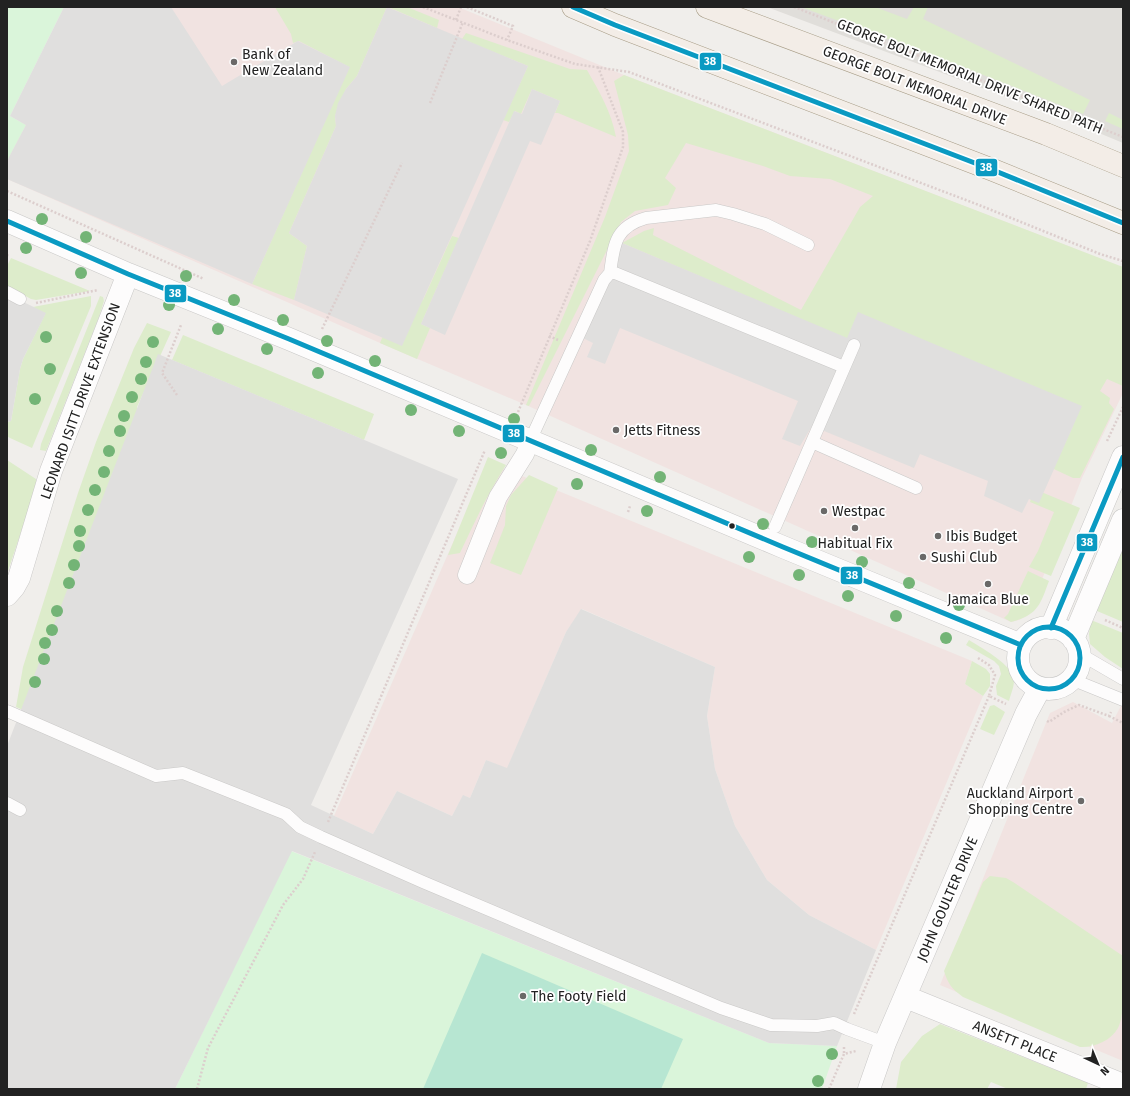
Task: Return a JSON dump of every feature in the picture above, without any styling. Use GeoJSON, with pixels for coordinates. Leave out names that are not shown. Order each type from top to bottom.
{"type":"FeatureCollection","features":[{"type":"Feature","properties":{"kind":"main road"},"geometry":{"type":"LineString","coordinates":[[573,7],[615,25],[1123,223]]}},
{"type":"Feature","properties":{"kind":"main road","name":"GEORGE BOLT MEMORIAL DRIVE"},"geometry":{"type":"LineString","coordinates":[[707,7],[1046,134],[1123,166]]}},
{"type":"Feature","properties":{"kind":"street"},"geometry":{"type":"LineString","coordinates":[[7,221],[128,274],[314,349],[530,441],[1020,645]]}},
{"type":"Feature","properties":{"kind":"street","name":"LEONARD ISITT DRIVE EXTENSION"},"geometry":{"type":"LineString","coordinates":[[7,595],[19,578],[51,471],[128,274]]}},
{"type":"Feature","properties":{"kind":"street"},"geometry":{"type":"LineString","coordinates":[[467,575],[498,497],[525,454],[530,441]]}},
{"type":"Feature","properties":{"kind":"street"},"geometry":{"type":"LineString","coordinates":[[1051,628],[1123,457]]}},
{"type":"Feature","properties":{"kind":"street"},"geometry":{"type":"LineString","coordinates":[[1076,646],[1123,520]]}},
{"type":"Feature","properties":{"kind":"street"},"geometry":{"type":"LineString","coordinates":[[1044,628],[1055,628],[1065,632],[1076,646],[1079,663],[1076,672],[1065,685],[1057,688],[1048,690],[1032,685],[1025,679],[1020,671],[1018,663],[1020,645],[1026,637],[1034,631],[1044,628]]}},
{"type":"Feature","properties":{"kind":"street","name":"JOHN GOULTER DRIVE"},"geometry":{"type":"LineString","coordinates":[[869,1089],[885,1043],[1026,714],[1040,688]]}},
{"type":"Feature","properties":{"kind":"street","name":"ANSETT PLACE"},"geometry":{"type":"LineString","coordinates":[[906,997],[1123,1085]]}},
{"type":"Feature","properties":{"kind":"lane"},"geometry":{"type":"LineString","coordinates":[[530,441],[604,280],[610,273],[613,252],[617,240],[625,227],[636,220],[646,218],[716,210],[765,224],[808,246]]}},
{"type":"Feature","properties":{"kind":"lane"},"geometry":{"type":"LineString","coordinates":[[610,273],[615,273],[844,367]]}},
{"type":"Feature","properties":{"kind":"lane"},"geometry":{"type":"LineString","coordinates":[[7,292],[20,299]]}},
{"type":"Feature","properties":{"kind":"lane"},"geometry":{"type":"LineString","coordinates":[[775,527],[854,345]]}},
{"type":"Feature","properties":{"kind":"lane"},"geometry":{"type":"LineString","coordinates":[[812,442],[916,488]]}},
{"type":"Feature","properties":{"kind":"lane"},"geometry":{"type":"LineString","coordinates":[[1076,646],[1123,679]]}},
{"type":"Feature","properties":{"kind":"lane"},"geometry":{"type":"LineString","coordinates":[[1071,679],[1123,700]]}},
{"type":"Feature","properties":{"kind":"lane"},"geometry":{"type":"LineString","coordinates":[[7,711],[156,776],[182,773],[286,814],[300,827],[321,837],[721,1008],[771,1025],[817,1026],[834,1023],[885,1043]]}},
{"type":"Feature","properties":{"kind":"lane"},"geometry":{"type":"LineString","coordinates":[[7,803],[20,810]]}},
{"type":"Feature","properties":{"kind":"path"},"geometry":{"type":"LineString","coordinates":[[423,7],[507,40],[575,64],[629,72],[979,205],[1100,254],[1123,261]]}},
{"type":"Feature","properties":{"kind":"path"},"geometry":{"type":"LineString","coordinates":[[456,20],[461,7]]}},
{"type":"Feature","properties":{"kind":"path"},"geometry":{"type":"LineString","coordinates":[[467,7],[513,26],[507,40]]}},
{"type":"Feature","properties":{"kind":"path","name":"GEORGE BOLT MEMORIAL DRIVE SHARED PATH"},"geometry":{"type":"LineString","coordinates":[[794,7],[1123,137]]}},
{"type":"Feature","properties":{"kind":"path"},"geometry":{"type":"LineString","coordinates":[[430,103],[463,22]]}},
{"type":"Feature","properties":{"kind":"path"},"geometry":{"type":"LineString","coordinates":[[517,415],[590,242],[623,147],[623,132],[598,67]]}},
{"type":"Feature","properties":{"kind":"path"},"geometry":{"type":"LineString","coordinates":[[314,349],[321,331],[402,164]]}},
{"type":"Feature","properties":{"kind":"path"},"geometry":{"type":"LineString","coordinates":[[20,299],[39,303],[100,290]]}},
{"type":"Feature","properties":{"kind":"path"},"geometry":{"type":"LineString","coordinates":[[177,395],[162,373],[181,325]]}},
{"type":"Feature","properties":{"kind":"path"},"geometry":{"type":"LineString","coordinates":[[197,1089],[208,1048],[283,905],[303,879],[484,450]]}},
{"type":"Feature","properties":{"kind":"path"},"geometry":{"type":"LineString","coordinates":[[830,1089],[844,1054],[843,1040],[989,696]]}},
{"type":"Feature","properties":{"kind":"path"},"geometry":{"type":"LineString","coordinates":[[1109,716],[1123,723]]}},
{"type":"Feature","properties":{"kind":"path"},"geometry":{"type":"LineString","coordinates":[[844,1054],[885,1043]]}},
{"type":"Feature","properties":{"kind":"shaded area"},"geometry":{"type":"Polygon","coordinates":[[[64,7],[458,7],[624,75],[1076,249],[1123,299],[1123,393],[1082,478],[1028,615],[1011,622],[526,405],[380,343],[7,179],[7,161],[64,7]]]}},
{"type":"Feature","properties":{"kind":"shaded area"},"geometry":{"type":"Polygon","coordinates":[[[64,7],[171,7],[222,86],[298,41],[350,67],[252,284],[7,179],[7,161],[26,125],[10,116],[64,7]]]}},
{"type":"Feature","properties":{"kind":"shaded area"},"geometry":{"type":"Polygon","coordinates":[[[387,7],[528,66],[402,346],[294,300],[307,246],[289,233],[336,126],[335,116],[338,103],[346,89],[357,76],[387,7]]]}},
{"type":"Feature","properties":{"kind":"shaded area"},"geometry":{"type":"Polygon","coordinates":[[[767,7],[1123,7],[1123,143],[1075,123],[767,7]]]}},
{"type":"Feature","properties":{"kind":"shaded area"},"geometry":{"type":"Polygon","coordinates":[[[532,89],[560,101],[541,145],[530,141],[445,335],[421,324],[514,111],[522,114],[532,89]]]}},
{"type":"Feature","properties":{"kind":"shaded area"},"geometry":{"type":"Polygon","coordinates":[[[622,243],[847,338],[858,312],[1082,406],[1039,503],[1029,499],[1022,513],[984,496],[988,481],[920,454],[914,468],[812,426],[800,446],[782,439],[798,401],[620,328],[605,364],[587,357],[593,343],[583,338],[622,243]]]}},
{"type":"Feature","properties":{"kind":"shaded area"},"geometry":{"type":"Polygon","coordinates":[[[7,294],[46,313],[23,359],[11,421],[7,422],[7,294]]]}},
{"type":"Feature","properties":{"kind":"shaded area"},"geometry":{"type":"Polygon","coordinates":[[[158,354],[458,479],[311,805],[373,834],[397,791],[452,816],[463,795],[470,798],[486,760],[507,768],[566,632],[581,609],[715,667],[707,716],[715,769],[735,826],[767,880],[809,915],[876,950],[837,1046],[769,1043],[292,851],[175,1089],[7,1089],[7,746],[158,354]]]}},
{"type":"Feature","properties":{"kind":"shaded area"},"geometry":{"type":"Polygon","coordinates":[[[488,462],[972,661],[965,684],[983,696],[876,950],[809,915],[767,880],[735,826],[715,769],[707,716],[715,667],[582,609],[566,632],[507,769],[486,760],[470,798],[463,796],[452,816],[397,791],[373,834],[334,816],[488,462]]]}},
{"type":"Feature","properties":{"kind":"shaded area","name":"Auckland Airport Shopping Centre"},"geometry":{"type":"Polygon","coordinates":[[[1073,702],[1112,723],[1123,702],[1123,1061],[940,985],[1050,713],[1073,702]]]}},
{"type":"Feature","properties":{"kind":"green space"},"geometry":{"type":"Polygon","coordinates":[[[7,7],[64,7],[10,116],[26,125],[7,161],[7,7]]]}},
{"type":"Feature","properties":{"kind":"green space"},"geometry":{"type":"Polygon","coordinates":[[[275,7],[387,7],[357,76],[346,89],[335,116],[336,126],[289,233],[307,246],[294,300],[252,284],[349,67],[299,41],[293,43],[291,34],[275,7]]]}},
{"type":"Feature","properties":{"kind":"green space"},"geometry":{"type":"Polygon","coordinates":[[[388,7],[407,7],[439,20],[437,28],[388,7]]]}},
{"type":"Feature","properties":{"kind":"green space"},"geometry":{"type":"Polygon","coordinates":[[[801,7],[875,7],[907,19],[914,7],[928,7],[923,19],[1090,100],[1083,114],[950,62],[801,7]]]}},
{"type":"Feature","properties":{"kind":"green space"},"geometry":{"type":"Polygon","coordinates":[[[466,33],[570,69],[587,70],[601,94],[608,110],[616,137],[555,113],[560,101],[532,89],[521,114],[515,111],[509,122],[503,120],[528,66],[462,39],[466,33]]]}},
{"type":"Feature","properties":{"kind":"green space"},"geometry":{"type":"Polygon","coordinates":[[[624,75],[1123,267],[1123,386],[1107,379],[1100,391],[1110,398],[1109,403],[1114,409],[1080,478],[1073,478],[1041,463],[1056,463],[1073,426],[850,340],[622,243],[644,231],[654,228],[653,235],[801,310],[860,207],[873,196],[830,179],[790,176],[763,166],[686,143],[665,178],[676,188],[668,205],[635,211],[621,222],[529,406],[526,405],[605,217],[629,151],[628,135],[614,81],[624,75]]]}},
{"type":"Feature","properties":{"kind":"green space"},"geometry":{"type":"Polygon","coordinates":[[[1109,113],[1123,120],[1123,129],[1105,121],[1109,113]]]}},
{"type":"Feature","properties":{"kind":"green space"},"geometry":{"type":"Polygon","coordinates":[[[452,236],[459,238],[421,324],[430,328],[417,359],[380,343],[393,312],[423,300],[452,236]]]}},
{"type":"Feature","properties":{"kind":"green space"},"geometry":{"type":"Polygon","coordinates":[[[11,258],[90,291],[36,300],[31,299],[7,286],[7,266],[11,258]]]}},
{"type":"Feature","properties":{"kind":"green space"},"geometry":{"type":"Polygon","coordinates":[[[91,296],[91,306],[32,448],[10,438],[7,436],[7,422],[11,421],[20,369],[23,359],[45,314],[33,307],[91,296]]]}},
{"type":"Feature","properties":{"kind":"green space"},"geometry":{"type":"Polygon","coordinates":[[[100,296],[103,297],[104,301],[99,317],[46,451],[40,450],[41,444],[100,296]]]}},
{"type":"Feature","properties":{"kind":"green space"},"geometry":{"type":"Polygon","coordinates":[[[147,323],[171,332],[137,407],[158,768],[16,707],[23,667],[78,493],[96,442],[134,348],[147,323]]]}},
{"type":"Feature","properties":{"kind":"green space"},"geometry":{"type":"Polygon","coordinates":[[[183,335],[374,414],[364,440],[172,360],[183,335]]]}},
{"type":"Feature","properties":{"kind":"green space"},"geometry":{"type":"Polygon","coordinates":[[[488,457],[506,465],[487,497],[460,553],[448,555],[488,457]]]}},
{"type":"Feature","properties":{"kind":"green space"},"geometry":{"type":"Polygon","coordinates":[[[7,460],[36,479],[37,484],[7,574],[7,460]]]}},
{"type":"Feature","properties":{"kind":"green space"},"geometry":{"type":"Polygon","coordinates":[[[529,475],[558,488],[521,575],[490,563],[505,525],[506,506],[511,495],[529,475]]]}},
{"type":"Feature","properties":{"kind":"green space"},"geometry":{"type":"Polygon","coordinates":[[[1034,489],[1080,508],[1051,576],[1029,567],[1038,551],[1054,512],[1030,502],[1034,489]]]}},
{"type":"Feature","properties":{"kind":"green space"},"geometry":{"type":"Polygon","coordinates":[[[1123,543],[1123,622],[1097,611],[1096,605],[1123,543]]]}},
{"type":"Feature","properties":{"kind":"green space"},"geometry":{"type":"Polygon","coordinates":[[[1028,571],[1049,581],[1037,608],[1027,616],[1011,622],[1004,618],[1008,614],[1028,571]]]}},
{"type":"Feature","properties":{"kind":"green space"},"geometry":{"type":"Polygon","coordinates":[[[1091,620],[1123,633],[1123,669],[1105,657],[1090,644],[1089,634],[1091,620]]]}},
{"type":"Feature","properties":{"kind":"green space"},"geometry":{"type":"Polygon","coordinates":[[[969,640],[994,656],[1010,671],[1014,682],[1009,701],[997,695],[996,686],[1001,674],[999,666],[994,661],[966,645],[969,640]]]}},
{"type":"Feature","properties":{"kind":"green space"},"geometry":{"type":"Polygon","coordinates":[[[972,661],[986,669],[990,674],[990,686],[983,696],[965,684],[972,661]]]}},
{"type":"Feature","properties":{"kind":"green space"},"geometry":{"type":"Polygon","coordinates":[[[994,705],[1005,712],[994,735],[980,729],[990,706],[994,705]]]}},
{"type":"Feature","properties":{"kind":"green space"},"geometry":{"type":"Polygon","coordinates":[[[291,851],[769,1043],[837,1046],[822,1089],[175,1089],[291,851]]]}},
{"type":"Feature","properties":{"kind":"green space"},"geometry":{"type":"Polygon","coordinates":[[[990,876],[1006,878],[1013,882],[1123,956],[1124,993],[1121,1021],[1115,1033],[1111,1037],[1096,1045],[1080,1047],[963,997],[951,986],[944,971],[983,882],[990,876]]]}},
{"type":"Feature","properties":{"kind":"green space","name":"The Footy Field"},"geometry":{"type":"Polygon","coordinates":[[[482,953],[683,1039],[661,1089],[423,1089],[482,953]]]}},
{"type":"Feature","properties":{"kind":"green space"},"geometry":{"type":"Polygon","coordinates":[[[940,1024],[1088,1083],[1086,1089],[1008,1089],[991,1082],[987,1089],[896,1089],[901,1062],[922,1036],[940,1024]]]}},
{"type":"Feature","properties":{"kind":"transit line","name":"38"},"geometry":{"type":"LineString","coordinates":[[573,7],[615,25],[993,170],[1123,223]]}},
{"type":"Feature","properties":{"kind":"transit line","name":"38"},"geometry":{"type":"LineString","coordinates":[[7,221],[128,274],[289,339],[783,547],[1021,645]]}},
{"type":"Feature","properties":{"kind":"transit line","name":"38"},"geometry":{"type":"LineString","coordinates":[[1051,628],[1123,457]]}},
{"type":"Feature","properties":{"kind":"transit line","name":"38"},"geometry":{"type":"LineString","coordinates":[[1049,627],[1066,632],[1071,636],[1075,641],[1080,658],[1075,675],[1071,680],[1066,684],[1049,689],[1032,684],[1027,680],[1023,675],[1018,658],[1023,641],[1027,636],[1032,632],[1049,627]]}},
{"type":"Feature","properties":{"kind":"place","name":"Bank of New Zealand"},"geometry":{"type":"Point","coordinates":[234,62]}},
{"type":"Feature","properties":{"kind":"place","name":"Jetts Fitness"},"geometry":{"type":"Point","coordinates":[616,430]}},
{"type":"Feature","properties":{"kind":"place","name":"Westpac"},"geometry":{"type":"Point","coordinates":[824,511]}},
{"type":"Feature","properties":{"kind":"place","name":"Habitual Fix"},"geometry":{"type":"Point","coordinates":[855,528]}},
{"type":"Feature","properties":{"kind":"place","name":"Ibis Budget"},"geometry":{"type":"Point","coordinates":[938,536]}},
{"type":"Feature","properties":{"kind":"place","name":"Sushi Club"},"geometry":{"type":"Point","coordinates":[923,557]}},
{"type":"Feature","properties":{"kind":"place","name":"Jamaica Blue"},"geometry":{"type":"Point","coordinates":[988,584]}},
{"type":"Feature","properties":{"kind":"place","name":"Auckland Airport Shopping Centre"},"geometry":{"type":"Point","coordinates":[1081,801]}},
{"type":"Feature","properties":{"kind":"place","name":"The Footy Field"},"geometry":{"type":"Point","coordinates":[523,996]}}]}
